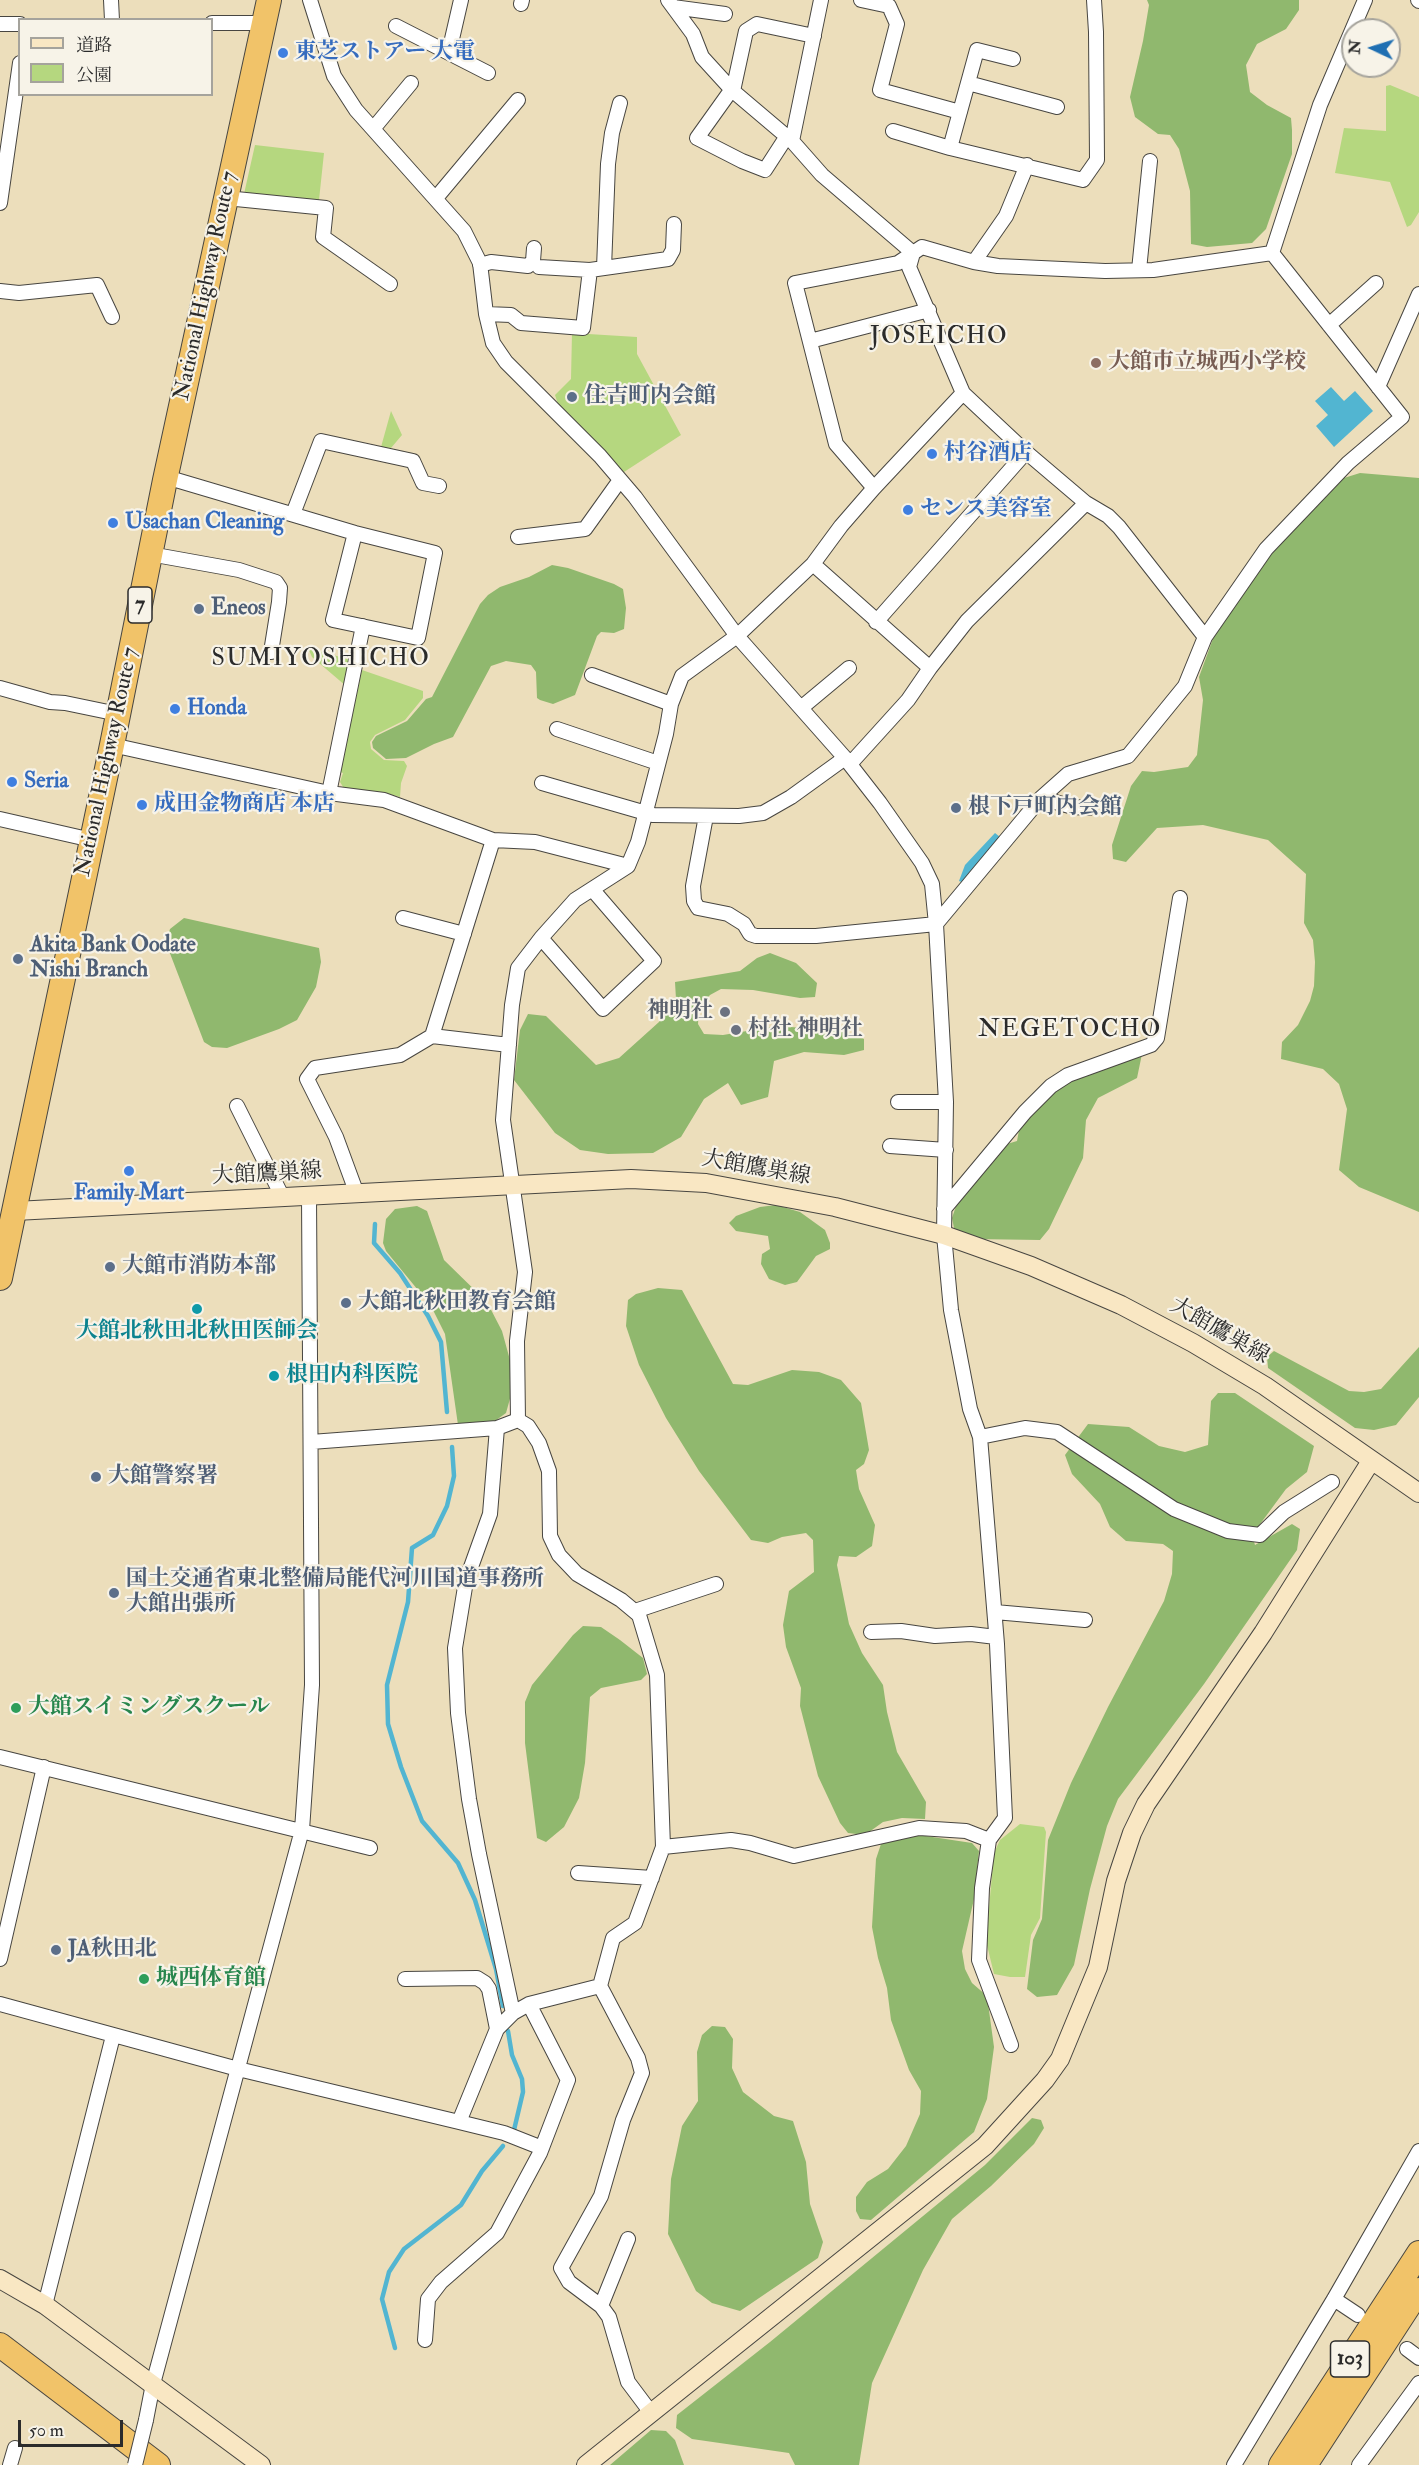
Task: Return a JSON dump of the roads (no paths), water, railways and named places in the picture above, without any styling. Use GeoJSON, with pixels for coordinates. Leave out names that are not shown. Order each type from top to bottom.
{"type":"FeatureCollection","features":[{"type":"Feature","properties":{"kind":"highway","name":"National Highway Route 7"},"geometry":{"type":"LineString","coordinates":[[0,1278],[4,1241],[15,1211],[166,477],[267,11]]}},
{"type":"Feature","properties":{"kind":"highway"},"geometry":{"type":"LineString","coordinates":[[1411,2294],[1419,2251]]}},
{"type":"Feature","properties":{"kind":"highway","name":"103"},"geometry":{"type":"LineString","coordinates":[[1281,2465],[1411,2294]]}},
{"type":"Feature","properties":{"kind":"highway","name":"103"},"geometry":{"type":"LineString","coordinates":[[1305,2465],[1411,2294]]}},
{"type":"Feature","properties":{"kind":"highway"},"geometry":{"type":"LineString","coordinates":[[0,2346],[36,2380],[141,2465]]}},
{"type":"Feature","properties":{"kind":"highway"},"geometry":{"type":"LineString","coordinates":[[0,2346],[158,2465]]}},
{"type":"Feature","properties":{"kind":"street"},"geometry":{"type":"LineString","coordinates":[[111,0],[112,18]]}},
{"type":"Feature","properties":{"kind":"street"},"geometry":{"type":"LineString","coordinates":[[310,0],[333,76],[356,110],[464,231],[480,265],[486,314],[493,343],[506,362],[550,408],[566,421],[620,480],[737,636],[847,761],[880,803],[922,863],[932,884],[946,1102],[944,1235],[951,1310],[970,1409],[980,1437],[996,1637],[1005,1818],[989,1840],[982,1888],[979,1960],[1011,2045]]}},
{"type":"Feature","properties":{"kind":"street"},"geometry":{"type":"LineString","coordinates":[[449,52],[461,0]]}},
{"type":"Feature","properties":{"kind":"street"},"geometry":{"type":"LineString","coordinates":[[814,36],[758,24],[746,31],[732,90],[697,138],[765,170],[790,139],[814,36],[821,0]]}},
{"type":"Feature","properties":{"kind":"street"},"geometry":{"type":"LineString","coordinates":[[861,0],[889,6],[897,24],[880,90],[960,112]]}},
{"type":"Feature","properties":{"kind":"street"},"geometry":{"type":"LineString","coordinates":[[893,131],[950,148],[1083,180],[1097,160],[1094,0]]}},
{"type":"Feature","properties":{"kind":"street"},"geometry":{"type":"LineString","coordinates":[[1272,253],[1320,105],[1365,0]]}},
{"type":"Feature","properties":{"kind":"street"},"geometry":{"type":"LineString","coordinates":[[670,3],[725,14]]}},
{"type":"Feature","properties":{"kind":"street"},"geometry":{"type":"LineString","coordinates":[[670,3],[693,34],[702,57],[732,90],[790,139],[822,176],[913,253]]}},
{"type":"Feature","properties":{"kind":"street"},"geometry":{"type":"LineString","coordinates":[[213,23],[267,11]]}},
{"type":"Feature","properties":{"kind":"street"},"geometry":{"type":"LineString","coordinates":[[0,24],[18,24]]}},
{"type":"Feature","properties":{"kind":"street"},"geometry":{"type":"LineString","coordinates":[[396,26],[488,73]]}},
{"type":"Feature","properties":{"kind":"street"},"geometry":{"type":"LineString","coordinates":[[950,148],[976,50],[1013,59]]}},
{"type":"Feature","properties":{"kind":"street"},"geometry":{"type":"LineString","coordinates":[[0,203],[18,77]]}},
{"type":"Feature","properties":{"kind":"street"},"geometry":{"type":"LineString","coordinates":[[968,82],[1057,107]]}},
{"type":"Feature","properties":{"kind":"street"},"geometry":{"type":"LineString","coordinates":[[373,129],[411,83]]}},
{"type":"Feature","properties":{"kind":"street"},"geometry":{"type":"LineString","coordinates":[[436,198],[518,100]]}},
{"type":"Feature","properties":{"kind":"street"},"geometry":{"type":"LineString","coordinates":[[486,314],[511,315],[521,324],[583,328],[597,269],[612,133],[620,103]]}},
{"type":"Feature","properties":{"kind":"street"},"geometry":{"type":"LineString","coordinates":[[1139,270],[1150,161]]}},
{"type":"Feature","properties":{"kind":"street"},"geometry":{"type":"LineString","coordinates":[[974,262],[1006,216],[1027,165]]}},
{"type":"Feature","properties":{"kind":"street"},"geometry":{"type":"LineString","coordinates":[[226,198],[326,208],[323,237],[390,284]]}},
{"type":"Feature","properties":{"kind":"street"},"geometry":{"type":"LineString","coordinates":[[539,267],[597,269],[668,259],[673,250],[674,224]]}},
{"type":"Feature","properties":{"kind":"street"},"geometry":{"type":"LineString","coordinates":[[874,488],[836,444],[795,283],[898,263],[922,247],[974,262],[998,266],[1105,271],[1139,270],[1272,253]]}},
{"type":"Feature","properties":{"kind":"street"},"geometry":{"type":"LineString","coordinates":[[480,265],[491,262],[528,266],[533,261],[534,248]]}},
{"type":"Feature","properties":{"kind":"street"},"geometry":{"type":"LineString","coordinates":[[913,253],[909,267],[963,393],[1026,452],[1086,503],[1108,516],[1119,527],[1205,637]]}},
{"type":"Feature","properties":{"kind":"street"},"geometry":{"type":"LineString","coordinates":[[706,816],[693,886],[694,901],[698,908],[728,914],[744,924],[750,934],[756,936],[816,936],[936,924],[1041,798],[1068,774],[1128,756],[1185,686],[1205,637],[1266,549],[1348,463],[1402,417],[1272,253]]}},
{"type":"Feature","properties":{"kind":"street"},"geometry":{"type":"LineString","coordinates":[[1329,325],[1376,283]]}},
{"type":"Feature","properties":{"kind":"street"},"geometry":{"type":"LineString","coordinates":[[0,291],[19,293],[97,285],[112,317]]}},
{"type":"Feature","properties":{"kind":"street"},"geometry":{"type":"LineString","coordinates":[[1378,387],[1419,294]]}},
{"type":"Feature","properties":{"kind":"street"},"geometry":{"type":"LineString","coordinates":[[810,341],[929,310]]}},
{"type":"Feature","properties":{"kind":"street"},"geometry":{"type":"LineString","coordinates":[[518,1420],[517,1341],[525,1272],[503,1120],[518,968],[575,900],[628,866],[638,842],[666,734],[671,704],[682,676],[737,636],[813,564],[841,526],[874,488],[963,393]]}},
{"type":"Feature","properties":{"kind":"street"},"geometry":{"type":"LineString","coordinates":[[293,514],[321,441],[413,461],[423,483],[439,486]]}},
{"type":"Feature","properties":{"kind":"street"},"geometry":{"type":"LineString","coordinates":[[876,621],[1026,452]]}},
{"type":"Feature","properties":{"kind":"street"},"geometry":{"type":"LineString","coordinates":[[166,477],[355,533],[435,553],[418,638],[333,620],[355,533]]}},
{"type":"Feature","properties":{"kind":"street"},"geometry":{"type":"LineString","coordinates":[[518,537],[585,529],[620,480]]}},
{"type":"Feature","properties":{"kind":"street"},"geometry":{"type":"LineString","coordinates":[[543,783],[644,813],[739,816],[763,813],[847,761],[909,700],[930,668],[967,621],[1086,503]]}},
{"type":"Feature","properties":{"kind":"street"},"geometry":{"type":"LineString","coordinates":[[150,554],[239,570],[276,582],[280,588],[279,602],[271,652]]}},
{"type":"Feature","properties":{"kind":"street"},"geometry":{"type":"LineString","coordinates":[[813,564],[930,668]]}},
{"type":"Feature","properties":{"kind":"street"},"geometry":{"type":"LineString","coordinates":[[329,793],[363,626]]}},
{"type":"Feature","properties":{"kind":"street"},"geometry":{"type":"LineString","coordinates":[[801,708],[849,668]]}},
{"type":"Feature","properties":{"kind":"street"},"geometry":{"type":"LineString","coordinates":[[592,675],[671,704]]}},
{"type":"Feature","properties":{"kind":"street"},"geometry":{"type":"LineString","coordinates":[[0,688],[50,702],[118,714]]}},
{"type":"Feature","properties":{"kind":"street"},"geometry":{"type":"LineString","coordinates":[[557,729],[658,763]]}},
{"type":"Feature","properties":{"kind":"street"},"geometry":{"type":"LineString","coordinates":[[112,745],[329,793],[384,800],[493,840],[535,842],[628,866]]}},
{"type":"Feature","properties":{"kind":"street"},"geometry":{"type":"LineString","coordinates":[[1041,798],[1073,807],[1089,808]]}},
{"type":"Feature","properties":{"kind":"street"},"geometry":{"type":"LineString","coordinates":[[0,819],[92,840]]}},
{"type":"Feature","properties":{"kind":"street"},"geometry":{"type":"LineString","coordinates":[[432,1036],[493,840]]}},
{"type":"Feature","properties":{"kind":"street"},"geometry":{"type":"LineString","coordinates":[[541,938],[603,1009],[654,960],[592,889]]}},
{"type":"Feature","properties":{"kind":"street"},"geometry":{"type":"LineString","coordinates":[[944,1209],[1025,1112],[1051,1086],[1068,1075],[1151,1045],[1156,1038],[1180,898]]}},
{"type":"Feature","properties":{"kind":"street"},"geometry":{"type":"LineString","coordinates":[[403,918],[464,934]]}},
{"type":"Feature","properties":{"kind":"street"},"geometry":{"type":"LineString","coordinates":[[357,1194],[336,1137],[307,1079],[315,1068],[400,1055],[432,1036],[509,1045]]}},
{"type":"Feature","properties":{"kind":"street"},"geometry":{"type":"LineString","coordinates":[[898,1102],[946,1102]]}},
{"type":"Feature","properties":{"kind":"street"},"geometry":{"type":"LineString","coordinates":[[237,1106],[283,1198]]}},
{"type":"Feature","properties":{"kind":"street"},"geometry":{"type":"LineString","coordinates":[[890,1146],[946,1150]]}},
{"type":"Feature","properties":{"kind":"street","name":"大館鷹巣線"},"geometry":{"type":"LineString","coordinates":[[15,1211],[631,1179],[706,1183],[835,1208],[944,1235],[1031,1266],[1121,1305],[1193,1343],[1265,1386],[1419,1493]]}},
{"type":"Feature","properties":{"kind":"street"},"geometry":{"type":"LineString","coordinates":[[135,2465],[153,2384],[302,1830],[312,1684],[309,1196]]}},
{"type":"Feature","properties":{"kind":"street"},"geometry":{"type":"LineString","coordinates":[[311,1442],[497,1428],[518,1420]]}},
{"type":"Feature","properties":{"kind":"street"},"geometry":{"type":"LineString","coordinates":[[518,1420],[528,1426],[539,1443],[549,1471],[550,1536],[559,1555],[577,1574],[621,1600],[639,1615],[657,1676],[663,1847],[635,1923],[613,1938],[600,1986],[638,2058],[642,2073],[623,2120],[601,2196],[561,2268],[569,2282],[601,2306],[609,2318],[628,2382],[652,2414]]}},
{"type":"Feature","properties":{"kind":"street"},"geometry":{"type":"LineString","coordinates":[[497,1428],[490,1514],[466,1581],[455,1648],[458,1713],[469,1798],[513,2013]]}},
{"type":"Feature","properties":{"kind":"street"},"geometry":{"type":"LineString","coordinates":[[980,1437],[1025,1428],[1057,1432],[1174,1509],[1228,1532],[1260,1535],[1284,1512],[1332,1482]]}},
{"type":"Feature","properties":{"kind":"street"},"geometry":{"type":"LineString","coordinates":[[586,2465],[985,2146],[1045,2080],[1060,2059],[1094,1977],[1116,1881],[1132,1833],[1146,1804],[1263,1633],[1371,1461]]}},
{"type":"Feature","properties":{"kind":"street"},"geometry":{"type":"LineString","coordinates":[[635,1611],[716,1584]]}},
{"type":"Feature","properties":{"kind":"street"},"geometry":{"type":"LineString","coordinates":[[994,1612],[1085,1620]]}},
{"type":"Feature","properties":{"kind":"street"},"geometry":{"type":"LineString","coordinates":[[871,1632],[901,1631],[935,1636],[971,1634],[996,1637]]}},
{"type":"Feature","properties":{"kind":"street"},"geometry":{"type":"LineString","coordinates":[[0,1756],[370,1848]]}},
{"type":"Feature","properties":{"kind":"street"},"geometry":{"type":"LineString","coordinates":[[0,1959],[44,1767]]}},
{"type":"Feature","properties":{"kind":"street"},"geometry":{"type":"LineString","coordinates":[[663,1847],[731,1840],[794,1856],[919,1828],[966,1831],[989,1840]]}},
{"type":"Feature","properties":{"kind":"street"},"geometry":{"type":"LineString","coordinates":[[578,1873],[652,1878]]}},
{"type":"Feature","properties":{"kind":"street"},"geometry":{"type":"LineString","coordinates":[[405,1979],[477,1978],[489,1989],[497,2029]]}},
{"type":"Feature","properties":{"kind":"street"},"geometry":{"type":"LineString","coordinates":[[459,2122],[497,2029],[513,2013],[529,2004],[600,1986]]}},
{"type":"Feature","properties":{"kind":"street"},"geometry":{"type":"LineString","coordinates":[[0,2004],[238,2069],[504,2133],[542,2148]]}},
{"type":"Feature","properties":{"kind":"street"},"geometry":{"type":"LineString","coordinates":[[425,2340],[428,2299],[441,2282],[497,2233],[542,2148],[568,2080],[529,2004]]}},
{"type":"Feature","properties":{"kind":"street"},"geometry":{"type":"LineString","coordinates":[[45,2305],[113,2036]]}},
{"type":"Feature","properties":{"kind":"street"},"geometry":{"type":"LineString","coordinates":[[1234,2465],[1334,2299],[1419,2151]]}},
{"type":"Feature","properties":{"kind":"street"},"geometry":{"type":"LineString","coordinates":[[601,2306],[628,2239]]}},
{"type":"Feature","properties":{"kind":"street"},"geometry":{"type":"LineString","coordinates":[[0,2279],[45,2305],[261,2465]]}},
{"type":"Feature","properties":{"kind":"street"},"geometry":{"type":"LineString","coordinates":[[1334,2299],[1358,2315]]}},
{"type":"Feature","properties":{"kind":"street"},"geometry":{"type":"LineString","coordinates":[[1407,2349],[1419,2358]]}},
{"type":"Feature","properties":{"kind":"street"},"geometry":{"type":"LineString","coordinates":[[1359,2465],[1419,2383]]}},
{"type":"Feature","properties":{"kind":"street"},"geometry":{"type":"LineString","coordinates":[[10,2465],[15,2448]]}},
{"type":"Feature","properties":{"kind":"water"},"geometry":{"type":"Polygon","coordinates":[[[1331,387],[1344,401],[1355,391],[1373,411],[1334,447],[1316,426],[1328,415],[1315,401],[1331,387]]]}},
{"type":"Feature","properties":{"kind":"water"},"geometry":{"type":"Polygon","coordinates":[[[995,833],[1000,837],[964,883],[959,881],[965,865],[995,833]]]}},
{"type":"Feature","properties":{"kind":"waterway"},"geometry":{"type":"LineString","coordinates":[[375,1224],[374,1243],[400,1273],[428,1316],[441,1342],[447,1412]]}},
{"type":"Feature","properties":{"kind":"waterway"},"geometry":{"type":"LineString","coordinates":[[452,1447],[454,1476],[447,1506],[433,1535],[412,1548],[408,1602],[387,1685],[388,1724],[401,1767],[422,1821],[458,1863],[475,1900],[496,1969],[503,2006]]}},
{"type":"Feature","properties":{"kind":"waterway"},"geometry":{"type":"LineString","coordinates":[[508,2031],[512,2055],[522,2079],[523,2092],[514,2130]]}},
{"type":"Feature","properties":{"kind":"waterway"},"geometry":{"type":"LineString","coordinates":[[395,2348],[382,2299],[389,2272],[404,2249],[461,2205],[482,2171],[503,2146]]}},
{"type":"Feature","properties":{"kind":"place","name":"東芝ストアー 大電"},"geometry":{"type":"Point","coordinates":[283,53]}},
{"type":"Feature","properties":{"kind":"place","name":"大館市立城西小学校"},"geometry":{"type":"Point","coordinates":[1096,363]}},
{"type":"Feature","properties":{"kind":"place","name":"住吉町内会館"},"geometry":{"type":"Point","coordinates":[572,397]}},
{"type":"Feature","properties":{"kind":"place","name":"村谷酒店"},"geometry":{"type":"Point","coordinates":[932,454]}},
{"type":"Feature","properties":{"kind":"place","name":"センス美容室"},"geometry":{"type":"Point","coordinates":[908,510]}},
{"type":"Feature","properties":{"kind":"place","name":"Usachan Cleaning"},"geometry":{"type":"Point","coordinates":[113,523]}},
{"type":"Feature","properties":{"kind":"place","name":"Eneos"},"geometry":{"type":"Point","coordinates":[199,609]}},
{"type":"Feature","properties":{"kind":"place","name":"Honda"},"geometry":{"type":"Point","coordinates":[175,709]}},
{"type":"Feature","properties":{"kind":"place","name":"Seria"},"geometry":{"type":"Point","coordinates":[12,782]}},
{"type":"Feature","properties":{"kind":"place","name":"成田金物商店 本店"},"geometry":{"type":"Point","coordinates":[142,805]}},
{"type":"Feature","properties":{"kind":"place","name":"根下戸町内会館"},"geometry":{"type":"Point","coordinates":[956,808]}},
{"type":"Feature","properties":{"kind":"place","name":"Akita Bank Oodate Nishi Branch"},"geometry":{"type":"Point","coordinates":[18,959]}},
{"type":"Feature","properties":{"kind":"place","name":"神明社"},"geometry":{"type":"Point","coordinates":[725,1012]}},
{"type":"Feature","properties":{"kind":"place","name":"村社 神明社"},"geometry":{"type":"Point","coordinates":[736,1030]}},
{"type":"Feature","properties":{"kind":"place","name":"Family Mart"},"geometry":{"type":"Point","coordinates":[129,1171]}},
{"type":"Feature","properties":{"kind":"place","name":"大館市消防本部"},"geometry":{"type":"Point","coordinates":[110,1267]}},
{"type":"Feature","properties":{"kind":"place","name":"大館北秋田教育会館"},"geometry":{"type":"Point","coordinates":[346,1303]}},
{"type":"Feature","properties":{"kind":"place","name":"大館北秋田北秋田医師会"},"geometry":{"type":"Point","coordinates":[197,1309]}},
{"type":"Feature","properties":{"kind":"place","name":"根田内科医院"},"geometry":{"type":"Point","coordinates":[274,1376]}},
{"type":"Feature","properties":{"kind":"place","name":"大館警察署"},"geometry":{"type":"Point","coordinates":[96,1477]}},
{"type":"Feature","properties":{"kind":"place","name":"国土交通省東北整備局能代河川国道事務所 大館出張所"},"geometry":{"type":"Point","coordinates":[114,1593]}},
{"type":"Feature","properties":{"kind":"place","name":"大館スイミングスクール"},"geometry":{"type":"Point","coordinates":[16,1708]}},
{"type":"Feature","properties":{"kind":"place","name":"JA秋田北"},"geometry":{"type":"Point","coordinates":[56,1950]}},
{"type":"Feature","properties":{"kind":"place","name":"城西体育館"},"geometry":{"type":"Point","coordinates":[144,1979]}},
{"type":"Feature","properties":{"kind":"district","name":"JOSEICHO"},"geometry":{"type":"Point","coordinates":[939,338]}},
{"type":"Feature","properties":{"kind":"district","name":"SUMIYOSHICHO"},"geometry":{"type":"Point","coordinates":[321,660]}},
{"type":"Feature","properties":{"kind":"district","name":"NEGETOCHO"},"geometry":{"type":"Point","coordinates":[1070,1031]}}]}
